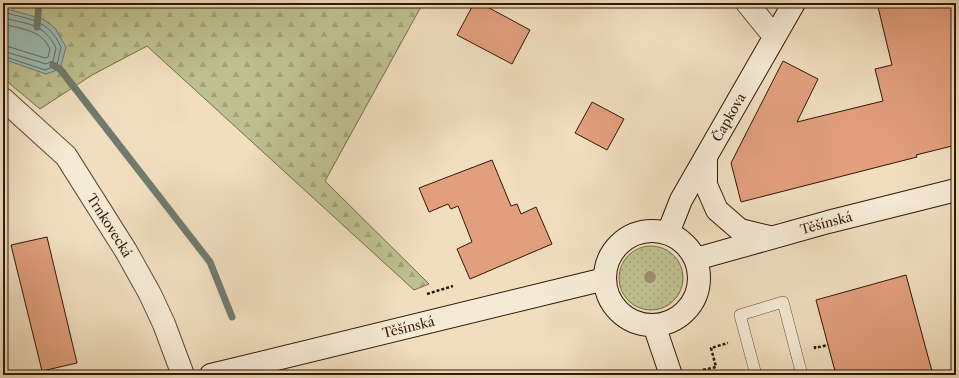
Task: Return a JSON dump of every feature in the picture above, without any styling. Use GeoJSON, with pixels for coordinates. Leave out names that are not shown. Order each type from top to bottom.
{"type":"FeatureCollection","features":[{"type":"Feature","properties":{"kind":"main road"},"geometry":{"type":"LineString","coordinates":[[747,3],[774,36]]}},
{"type":"Feature","properties":{"kind":"main road","name":"Čapkova"},"geometry":{"type":"LineString","coordinates":[[668,233],[681,200],[794,3]]}},
{"type":"Feature","properties":{"kind":"main road","name":"Trnkovecká"},"geometry":{"type":"LineString","coordinates":[[3,99],[66,156],[86,186],[126,251],[150,294],[164,324],[183,375]]}},
{"type":"Feature","properties":{"kind":"main road"},"geometry":{"type":"LineString","coordinates":[[706,156],[706,185],[717,210],[740,230],[771,237]]}},
{"type":"Feature","properties":{"kind":"main road","name":"Těšínská"},"geometry":{"type":"LineString","coordinates":[[696,259],[771,237],[956,190]]}},
{"type":"Feature","properties":{"kind":"main road"},"geometry":{"type":"LineString","coordinates":[[653,230],[668,233],[679,238],[689,248],[696,259],[700,274],[698,289],[692,304],[682,315],[669,323],[654,325],[639,323],[625,317],[615,307],[608,294],[605,279],[607,264],[614,250],[624,240],[638,233],[653,230]]}},
{"type":"Feature","properties":{"kind":"main road","name":"Těšínská"},"geometry":{"type":"LineString","coordinates":[[211,375],[605,279]]}},
{"type":"Feature","properties":{"kind":"main road"},"geometry":{"type":"LineString","coordinates":[[654,325],[670,375]]}},
{"type":"Feature","properties":{"kind":"lane"},"geometry":{"type":"LineString","coordinates":[[756,375],[740,316],[783,302],[802,375]]}},
{"type":"Feature","properties":{"kind":"path"},"geometry":{"type":"LineString","coordinates":[[427,294],[453,286]]}},
{"type":"Feature","properties":{"kind":"path"},"geometry":{"type":"LineString","coordinates":[[814,341],[815,348],[828,345]]}},
{"type":"Feature","properties":{"kind":"path"},"geometry":{"type":"LineString","coordinates":[[703,370],[716,366],[711,348],[732,342]]}},
{"type":"Feature","properties":{"kind":"green space"},"geometry":{"type":"Polygon","coordinates":[[[15,3],[423,3],[325,181],[429,284],[414,290],[147,46],[92,75],[40,109],[3,78],[3,33],[15,3]]]}},
{"type":"Feature","properties":{"kind":"green space"},"geometry":{"type":"Polygon","coordinates":[[[651,246],[669,252],[677,260],[683,278],[677,296],[669,304],[651,310],[633,304],[625,296],[619,278],[625,260],[633,252],[651,246]]]}},
{"type":"Feature","properties":{"kind":"water"},"geometry":{"type":"Polygon","coordinates":[[[3,8],[43,19],[55,28],[66,47],[60,69],[46,74],[3,59],[3,8]]]}},
{"type":"Feature","properties":{"kind":"building"},"geometry":{"type":"Polygon","coordinates":[[[474,3],[480,3],[530,30],[512,64],[457,35],[474,3]]]}},
{"type":"Feature","properties":{"kind":"building"},"geometry":{"type":"Polygon","coordinates":[[[877,3],[956,3],[956,145],[916,155],[917,157],[741,202],[731,163],[783,61],[818,79],[797,122],[883,101],[875,69],[892,65],[877,3]]]}},
{"type":"Feature","properties":{"kind":"building"},"geometry":{"type":"Polygon","coordinates":[[[592,102],[624,119],[607,150],[575,133],[592,102]]]}},
{"type":"Feature","properties":{"kind":"building"},"geometry":{"type":"Polygon","coordinates":[[[492,160],[511,206],[517,204],[521,214],[536,207],[552,244],[470,279],[457,249],[472,242],[458,206],[451,209],[448,204],[429,212],[419,188],[492,160]]]}},
{"type":"Feature","properties":{"kind":"building"},"geometry":{"type":"Polygon","coordinates":[[[47,237],[77,363],[42,371],[11,245],[47,237]]]}},
{"type":"Feature","properties":{"kind":"building"},"geometry":{"type":"Polygon","coordinates":[[[906,275],[933,375],[836,375],[816,300],[906,275]]]}},
{"type":"Feature","properties":{"kind":"waterway"},"geometry":{"type":"LineString","coordinates":[[37,27],[39,3]]}},
{"type":"Feature","properties":{"kind":"waterway"},"geometry":{"type":"LineString","coordinates":[[53,65],[60,69],[210,262],[232,317]]}}]}
